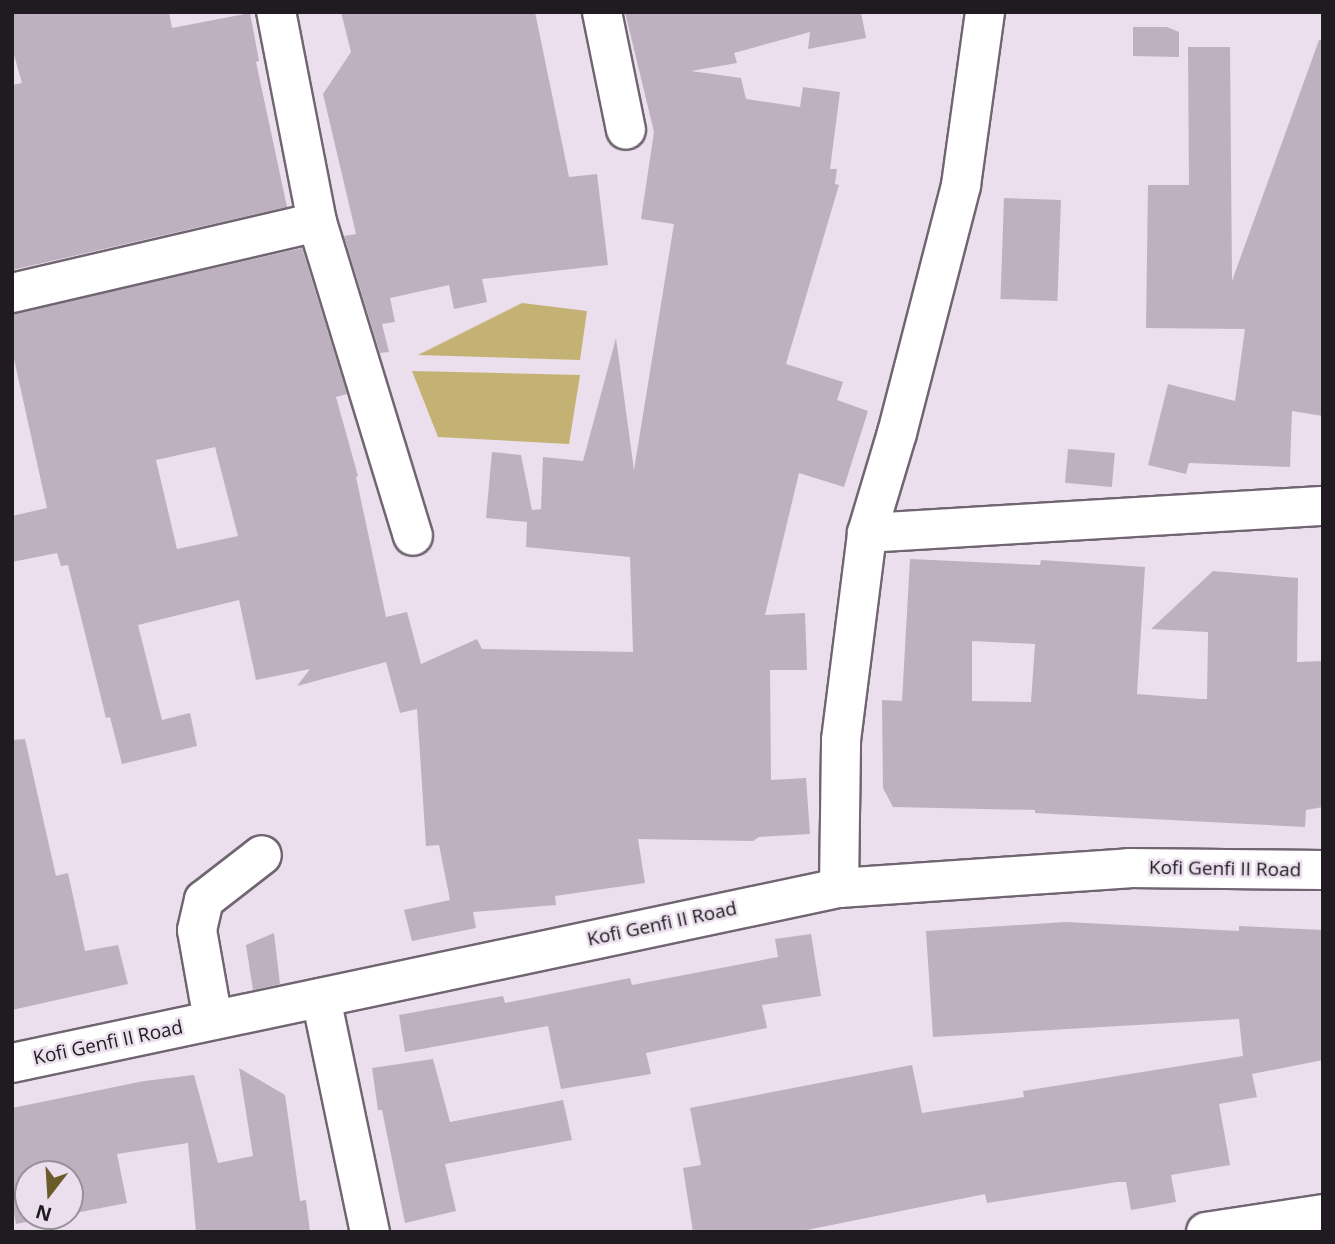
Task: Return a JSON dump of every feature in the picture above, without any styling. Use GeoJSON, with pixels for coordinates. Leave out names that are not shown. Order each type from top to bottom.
{"type":"FeatureCollection","features":[{"type":"Feature","properties":{"kind":"street"},"geometry":{"type":"LineString","coordinates":[[276,12],[317,222],[413,536]]}},
{"type":"Feature","properties":{"kind":"street"},"geometry":{"type":"LineString","coordinates":[[602,12],[626,130]]}},
{"type":"Feature","properties":{"kind":"street"},"geometry":{"type":"LineString","coordinates":[[839,888],[841,740],[867,533],[897,433],[961,185],[985,12]]}},
{"type":"Feature","properties":{"kind":"street"},"geometry":{"type":"LineString","coordinates":[[12,293],[317,222]]}},
{"type":"Feature","properties":{"kind":"street"},"geometry":{"type":"LineString","coordinates":[[867,533],[1323,506]]}},
{"type":"Feature","properties":{"kind":"street"},"geometry":{"type":"LineString","coordinates":[[213,1020],[197,930],[204,900],[262,855]]}},
{"type":"Feature","properties":{"kind":"street","name":"Kofi Genfi II Road"},"geometry":{"type":"LineString","coordinates":[[12,1063],[839,888],[1129,868],[1323,870]]}},
{"type":"Feature","properties":{"kind":"street"},"geometry":{"type":"LineString","coordinates":[[321,998],[370,1232]]}},
{"type":"Feature","properties":{"kind":"street"},"geometry":{"type":"LineString","coordinates":[[1206,1232],[1323,1214]]}},
{"type":"Feature","properties":{"kind":"shaded area"},"geometry":{"type":"Polygon","coordinates":[[[522,303],[587,311],[580,360],[418,355],[522,303]]]}},
{"type":"Feature","properties":{"kind":"shaded area"},"geometry":{"type":"Polygon","coordinates":[[[412,371],[580,375],[569,444],[438,437],[412,371]]]}},
{"type":"Feature","properties":{"kind":"building"},"geometry":{"type":"Polygon","coordinates":[[[12,12],[169,12],[172,28],[250,13],[259,61],[256,62],[287,207],[12,270],[12,85],[22,83],[12,48],[12,12]]]}},
{"type":"Feature","properties":{"kind":"building"},"geometry":{"type":"Polygon","coordinates":[[[341,12],[535,12],[569,177],[597,174],[608,265],[482,279],[487,302],[454,309],[449,285],[390,298],[395,322],[382,324],[389,352],[380,353],[344,236],[356,234],[323,94],[351,52],[341,12]]]}},
{"type":"Feature","properties":{"kind":"building"},"geometry":{"type":"Polygon","coordinates":[[[625,12],[861,12],[866,38],[808,49],[810,32],[734,53],[737,63],[691,71],[741,78],[746,99],[800,107],[803,87],[840,92],[830,169],[837,169],[835,184],[839,185],[786,364],[843,382],[837,400],[868,411],[844,487],[799,473],[765,615],[805,613],[807,670],[770,670],[771,780],[806,778],[810,834],[759,837],[753,841],[638,839],[645,883],[555,896],[556,905],[473,912],[476,928],[412,941],[404,910],[450,900],[439,845],[426,846],[417,709],[400,713],[386,662],[297,686],[310,669],[256,680],[239,600],[138,625],[162,720],[190,713],[197,746],[122,764],[110,717],[106,718],[68,565],[61,566],[57,553],[12,562],[12,516],[47,508],[12,350],[12,314],[302,248],[347,394],[336,397],[358,476],[356,477],[386,617],[407,612],[421,664],[477,639],[482,649],[633,652],[630,557],[526,547],[527,522],[486,518],[492,452],[521,455],[532,510],[541,509],[543,457],[583,461],[616,338],[634,470],[674,224],[641,219],[654,132],[625,12]],[[215,447],[156,460],[177,549],[238,536],[215,447]]]}},
{"type":"Feature","properties":{"kind":"building"},"geometry":{"type":"Polygon","coordinates":[[[1133,27],[1167,27],[1179,32],[1179,57],[1133,56],[1133,27]]]}},
{"type":"Feature","properties":{"kind":"building"},"geometry":{"type":"Polygon","coordinates":[[[1319,40],[1323,41],[1323,416],[1292,411],[1290,467],[1189,463],[1186,474],[1148,465],[1168,384],[1235,401],[1245,329],[1146,328],[1148,185],[1189,185],[1188,47],[1230,47],[1232,281],[1319,40]]]}},
{"type":"Feature","properties":{"kind":"building"},"geometry":{"type":"Polygon","coordinates":[[[1004,198],[1061,200],[1057,301],[1000,299],[1004,198]]]}},
{"type":"Feature","properties":{"kind":"building"},"geometry":{"type":"Polygon","coordinates":[[[1068,449],[1115,453],[1112,487],[1065,483],[1068,449]]]}},
{"type":"Feature","properties":{"kind":"building"},"geometry":{"type":"Polygon","coordinates":[[[910,559],[1040,565],[1041,560],[1145,567],[1137,694],[1200,699],[1207,699],[1208,632],[1151,629],[1213,571],[1298,578],[1297,662],[1323,661],[1323,807],[1306,810],[1305,827],[1035,813],[1035,810],[893,807],[883,788],[882,700],[902,701],[910,559]],[[972,641],[972,701],[1031,702],[1035,644],[972,641]]]}},
{"type":"Feature","properties":{"kind":"building"},"geometry":{"type":"Polygon","coordinates":[[[25,739],[56,876],[68,873],[85,951],[118,945],[128,984],[12,1010],[12,740],[25,739]]]}},
{"type":"Feature","properties":{"kind":"building"},"geometry":{"type":"Polygon","coordinates":[[[1066,922],[1239,931],[1239,926],[1323,930],[1323,1060],[1252,1074],[1257,1097],[1219,1104],[1230,1165],[1171,1175],[1176,1202],[1131,1210],[1126,1182],[1117,1182],[987,1203],[985,1194],[797,1232],[693,1232],[683,1168],[701,1165],[690,1108],[912,1065],[922,1113],[1024,1097],[1023,1091],[1243,1056],[1239,1019],[933,1037],[926,931],[1066,922]]]}},
{"type":"Feature","properties":{"kind":"building"},"geometry":{"type":"Polygon","coordinates":[[[274,933],[280,984],[253,990],[246,945],[274,933]]]}},
{"type":"Feature","properties":{"kind":"building"},"geometry":{"type":"Polygon","coordinates":[[[811,934],[821,996],[762,1005],[767,1028],[646,1053],[651,1074],[561,1089],[548,1026],[405,1052],[399,1015],[503,996],[505,1003],[630,978],[632,985],[778,957],[775,939],[811,934]]]}},
{"type":"Feature","properties":{"kind":"building"},"geometry":{"type":"Polygon","coordinates":[[[433,1059],[450,1122],[563,1100],[572,1140],[445,1164],[456,1211],[405,1223],[382,1110],[378,1110],[372,1068],[433,1059]]]}},
{"type":"Feature","properties":{"kind":"building"},"geometry":{"type":"Polygon","coordinates":[[[239,1068],[285,1095],[300,1201],[306,1200],[310,1232],[196,1232],[188,1143],[117,1154],[127,1203],[84,1211],[84,1160],[14,1160],[14,1213],[12,1108],[144,1081],[194,1075],[218,1163],[253,1156],[239,1068]]]}}]}
